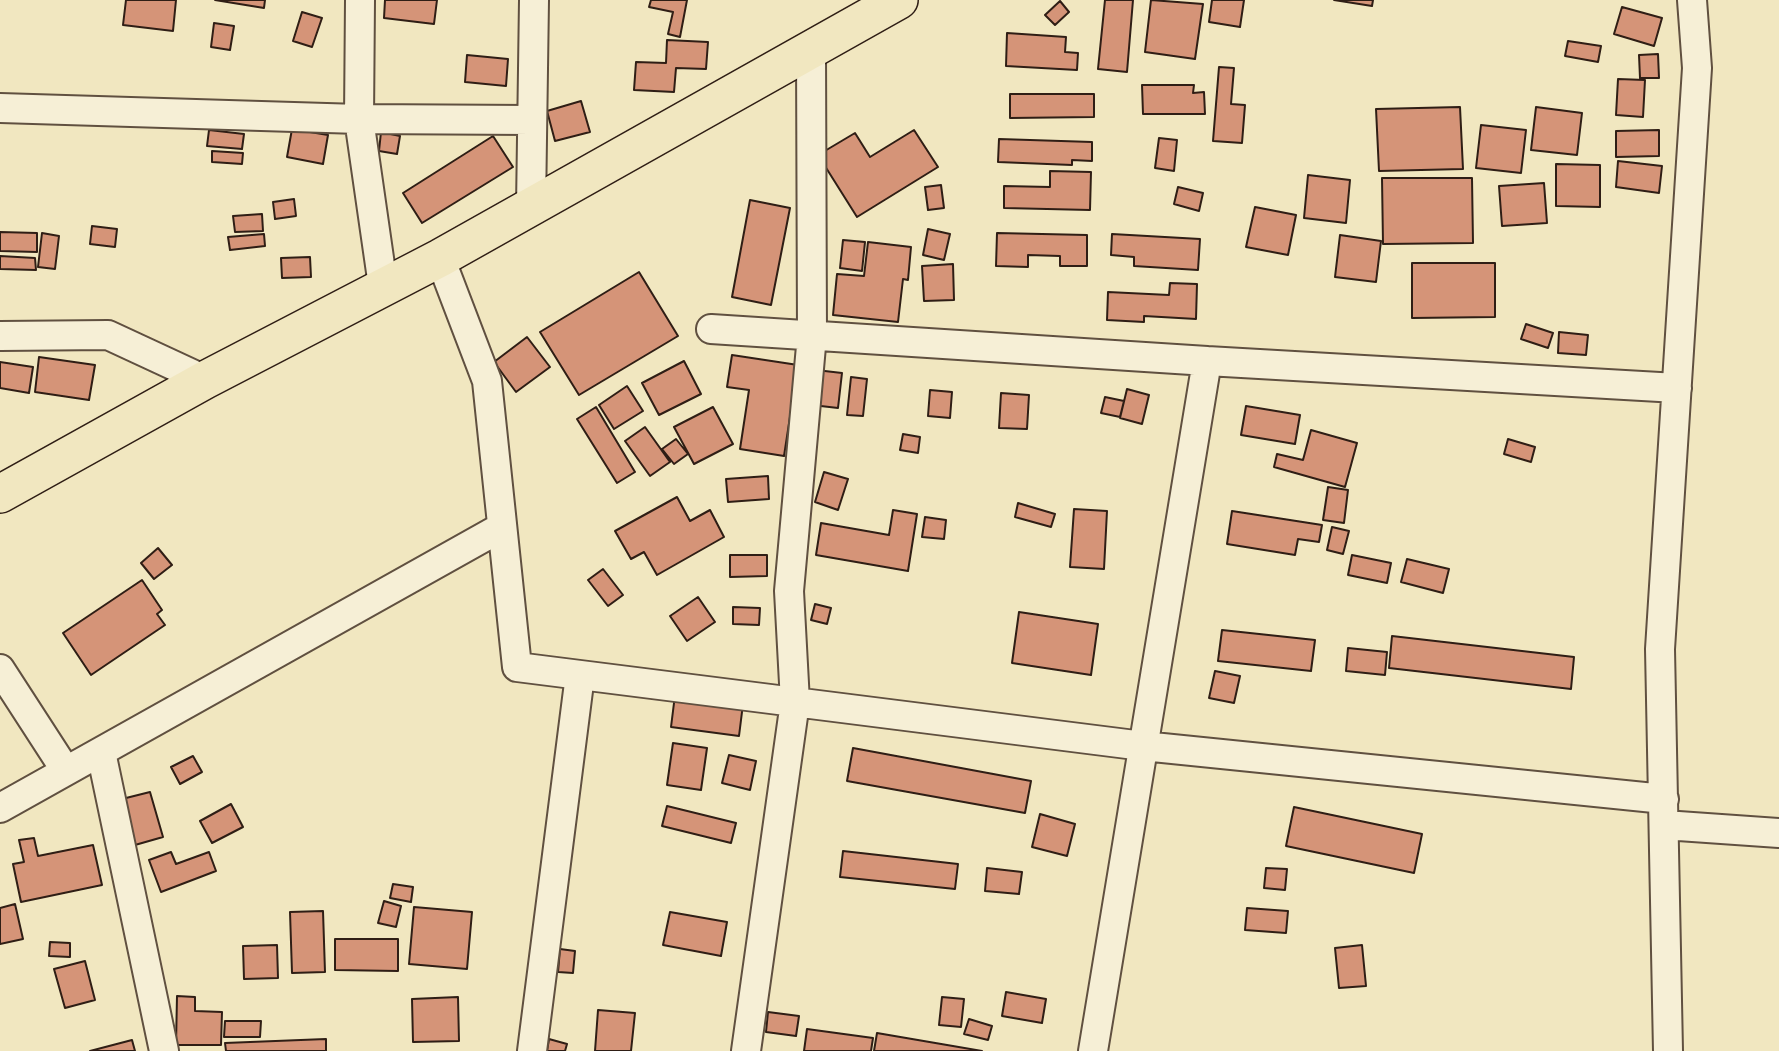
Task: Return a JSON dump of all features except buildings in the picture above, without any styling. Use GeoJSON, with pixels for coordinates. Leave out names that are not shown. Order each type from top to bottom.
{"type":"FeatureCollection","features":[{"type":"Feature","properties":{"kind":"main road"},"geometry":{"type":"LineString","coordinates":[[0,494],[205,380],[440,258],[899,0]]}},
{"type":"Feature","properties":{"kind":"street"},"geometry":{"type":"LineString","coordinates":[[360,0],[359,119],[383,286]]}},
{"type":"Feature","properties":{"kind":"street"},"geometry":{"type":"LineString","coordinates":[[531,207],[534,0]]}},
{"type":"Feature","properties":{"kind":"street"},"geometry":{"type":"LineString","coordinates":[[1668,1051],[1660,649],[1697,68],[1692,0]]}},
{"type":"Feature","properties":{"kind":"street"},"geometry":{"type":"LineString","coordinates":[[746,1051],[795,702],[789,591],[812,335],[811,50]]}},
{"type":"Feature","properties":{"kind":"street"},"geometry":{"type":"LineString","coordinates":[[0,108],[359,119],[531,120]]}},
{"type":"Feature","properties":{"kind":"street"},"geometry":{"type":"LineString","coordinates":[[440,258],[487,382],[517,667],[1664,812],[1779,833]]}},
{"type":"Feature","properties":{"kind":"street"},"geometry":{"type":"LineString","coordinates":[[711,329],[1677,388]]}},
{"type":"Feature","properties":{"kind":"street"},"geometry":{"type":"LineString","coordinates":[[0,336],[108,335],[205,380]]}},
{"type":"Feature","properties":{"kind":"street"},"geometry":{"type":"LineString","coordinates":[[1093,1051],[1207,361]]}},
{"type":"Feature","properties":{"kind":"street"},"geometry":{"type":"LineString","coordinates":[[0,808],[502,527]]}},
{"type":"Feature","properties":{"kind":"street"},"geometry":{"type":"LineString","coordinates":[[0,669],[66,771]]}},
{"type":"Feature","properties":{"kind":"street"},"geometry":{"type":"LineString","coordinates":[[531,1051],[580,675]]}},
{"type":"Feature","properties":{"kind":"street"},"geometry":{"type":"LineString","coordinates":[[101,752],[164,1051]]}}]}
